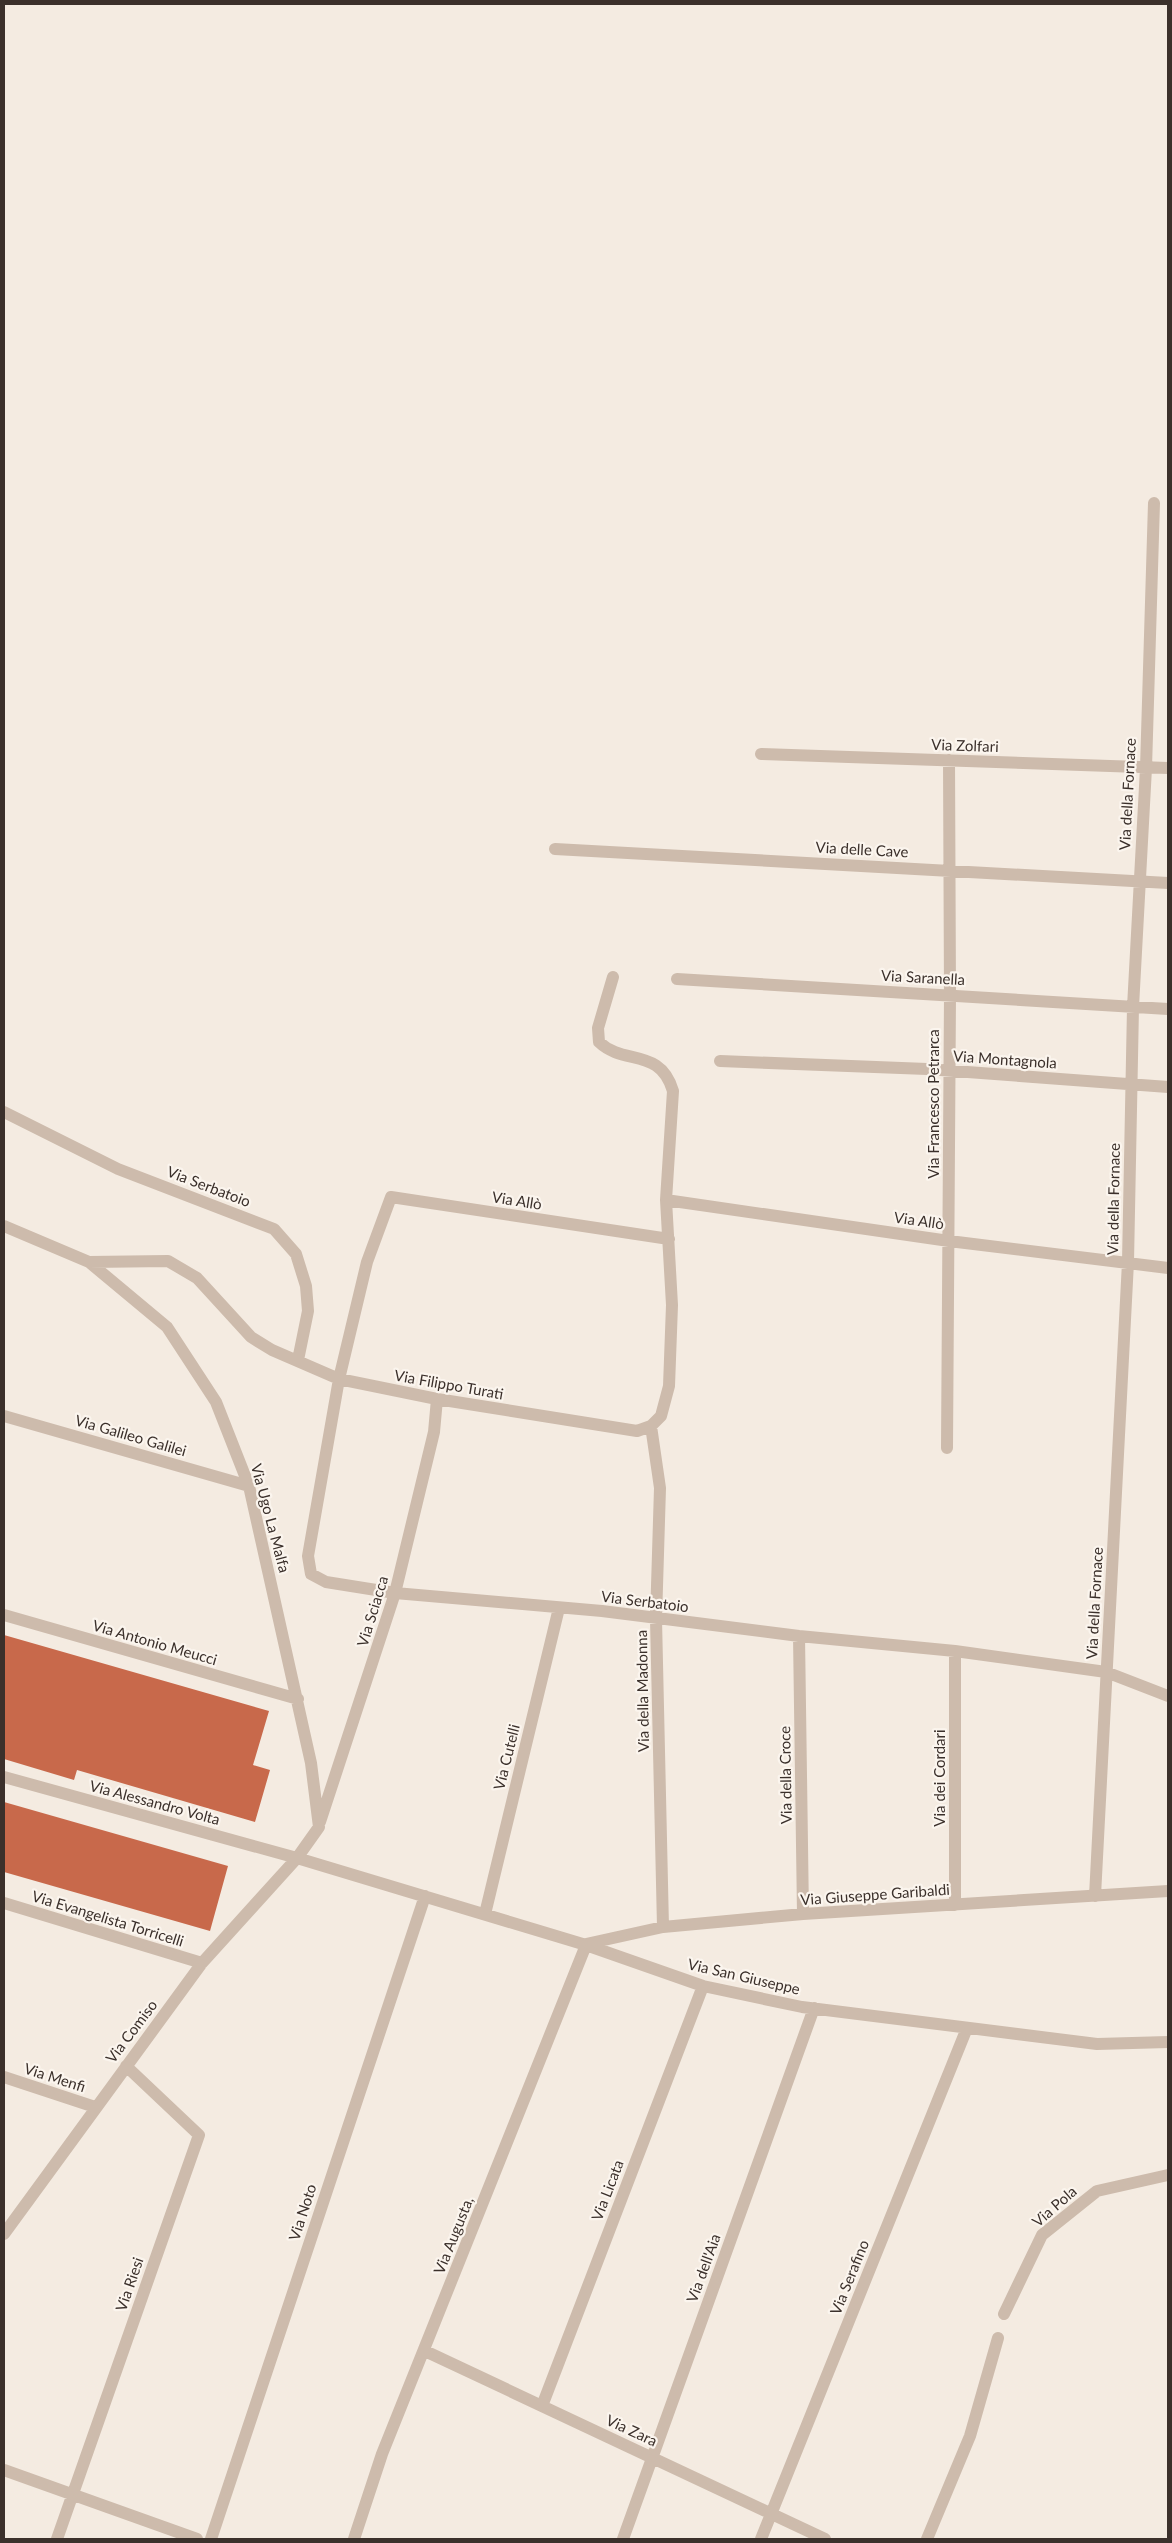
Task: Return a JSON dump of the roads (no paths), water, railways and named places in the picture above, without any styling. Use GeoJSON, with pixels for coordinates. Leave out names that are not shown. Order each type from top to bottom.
{"type":"FeatureCollection","features":[{"type":"Feature","properties":{"kind":"street","name":"Via della Fornace"},"geometry":{"type":"LineString","coordinates":[[1095,1896],[1128,1262],[1133,1007],[1146,768],[1154,503]]}},
{"type":"Feature","properties":{"kind":"street","name":"Via Zolfari"},"geometry":{"type":"LineString","coordinates":[[761,754],[1168,768]]}},
{"type":"Feature","properties":{"kind":"street","name":"Via Francesco Petrarca"},"geometry":{"type":"LineString","coordinates":[[947,1448],[950,1071],[949,760]]}},
{"type":"Feature","properties":{"kind":"street","name":"Via delle Cave"},"geometry":{"type":"LineString","coordinates":[[555,848],[1168,883]]}},
{"type":"Feature","properties":{"kind":"street"},"geometry":{"type":"LineString","coordinates":[[613,977],[598,1028],[599,1042],[606,1049],[651,1062],[662,1069],[669,1078],[673,1091],[666,1200],[672,1305],[669,1386],[660,1416],[651,1426]]}},
{"type":"Feature","properties":{"kind":"street","name":"Via Saranella"},"geometry":{"type":"LineString","coordinates":[[677,979],[1168,1009]]}},
{"type":"Feature","properties":{"kind":"street","name":"Via Montagnola"},"geometry":{"type":"LineString","coordinates":[[720,1061],[950,1071],[1168,1087]]}},
{"type":"Feature","properties":{"kind":"street","name":"Via Serbatoio"},"geometry":{"type":"LineString","coordinates":[[4,1112],[118,1169],[274,1229],[296,1254],[306,1286],[308,1311],[298,1360]]}},
{"type":"Feature","properties":{"kind":"street","name":"Via Allò"},"geometry":{"type":"LineString","coordinates":[[339,1380],[367,1262],[391,1197],[669,1239]]}},
{"type":"Feature","properties":{"kind":"street","name":"Via Allò"},"geometry":{"type":"LineString","coordinates":[[666,1200],[949,1241],[1168,1268]]}},
{"type":"Feature","properties":{"kind":"street","name":"Via Ugo La Malfa"},"geometry":{"type":"LineString","coordinates":[[4,1226],[89,1262],[167,1327],[216,1402],[249,1486],[311,1764],[318,1827]]}},
{"type":"Feature","properties":{"kind":"street","name":"Via Filippo Turati"},"geometry":{"type":"LineString","coordinates":[[89,1262],[168,1261],[197,1278],[251,1337],[272,1350],[339,1380],[437,1399],[636,1431],[651,1426]]}},
{"type":"Feature","properties":{"kind":"street","name":"Via Serbatoio"},"geometry":{"type":"LineString","coordinates":[[339,1380],[308,1556],[311,1574],[326,1582],[396,1593],[559,1608],[955,1652],[1106,1672],[1168,1696]]}},
{"type":"Feature","properties":{"kind":"street","name":"Via Sciacca"},"geometry":{"type":"LineString","coordinates":[[318,1827],[396,1593],[434,1432],[437,1399]]}},
{"type":"Feature","properties":{"kind":"street","name":"Via Galileo Galilei"},"geometry":{"type":"LineString","coordinates":[[4,1416],[249,1486]]}},
{"type":"Feature","properties":{"kind":"street","name":"Via della Madonna"},"geometry":{"type":"LineString","coordinates":[[651,1426],[660,1488],[656,1619],[663,1927]]}},
{"type":"Feature","properties":{"kind":"street","name":"Via Cutelli"},"geometry":{"type":"LineString","coordinates":[[485,1914],[559,1608]]}},
{"type":"Feature","properties":{"kind":"street","name":"Via Antonio Meucci"},"geometry":{"type":"LineString","coordinates":[[4,1615],[298,1700]]}},
{"type":"Feature","properties":{"kind":"street","name":"Via della Croce"},"geometry":{"type":"LineString","coordinates":[[799,1636],[803,1914]]}},
{"type":"Feature","properties":{"kind":"street","name":"Via dei Cordari"},"geometry":{"type":"LineString","coordinates":[[955,1652],[955,1905]]}},
{"type":"Feature","properties":{"kind":"street","name":"Via Alessandro Volta"},"geometry":{"type":"LineString","coordinates":[[4,1777],[297,1858]]}},
{"type":"Feature","properties":{"kind":"street"},"geometry":{"type":"LineString","coordinates":[[297,1858],[318,1827]]}},
{"type":"Feature","properties":{"kind":"street","name":"Via San Giuseppe"},"geometry":{"type":"LineString","coordinates":[[297,1858],[586,1945],[703,1986],[814,2008],[1097,2044],[1168,2042]]}},
{"type":"Feature","properties":{"kind":"street","name":"Via Comiso"},"geometry":{"type":"LineString","coordinates":[[4,2234],[202,1963],[297,1858]]}},
{"type":"Feature","properties":{"kind":"street","name":"Via Giuseppe Garibaldi"},"geometry":{"type":"LineString","coordinates":[[586,1945],[663,1927],[803,1914],[1168,1891]]}},
{"type":"Feature","properties":{"kind":"street","name":"Via Noto"},"geometry":{"type":"LineString","coordinates":[[211,2539],[425,1896]]}},
{"type":"Feature","properties":{"kind":"street","name":"Via Evangelista Torricelli"},"geometry":{"type":"LineString","coordinates":[[4,1903],[202,1963]]}},
{"type":"Feature","properties":{"kind":"street","name":"Via Augusta,"},"geometry":{"type":"LineString","coordinates":[[354,2539],[382,2454],[425,2351],[586,1945]]}},
{"type":"Feature","properties":{"kind":"street","name":"Via Licata"},"geometry":{"type":"LineString","coordinates":[[542,2406],[703,1986]]}},
{"type":"Feature","properties":{"kind":"street","name":"Via dell'Aia"},"geometry":{"type":"LineString","coordinates":[[623,2539],[814,2008]]}},
{"type":"Feature","properties":{"kind":"street","name":"Via Serafino"},"geometry":{"type":"LineString","coordinates":[[761,2539],[967,2028]]}},
{"type":"Feature","properties":{"kind":"street","name":"Via Riesi"},"geometry":{"type":"LineString","coordinates":[[57,2539],[198,2135],[126,2066]]}},
{"type":"Feature","properties":{"kind":"street","name":"Via Menfi"},"geometry":{"type":"LineString","coordinates":[[4,2077],[96,2107]]}},
{"type":"Feature","properties":{"kind":"street","name":"Via Pola"},"geometry":{"type":"LineString","coordinates":[[1004,2314],[1042,2234],[1097,2191],[1168,2175]]}},
{"type":"Feature","properties":{"kind":"street"},"geometry":{"type":"LineString","coordinates":[[927,2539],[970,2436],[998,2338]]}},
{"type":"Feature","properties":{"kind":"street","name":"Via Zara"},"geometry":{"type":"LineString","coordinates":[[425,2351],[825,2539]]}},
{"type":"Feature","properties":{"kind":"street"},"geometry":{"type":"LineString","coordinates":[[4,2470],[72,2496],[197,2539]]}}]}
